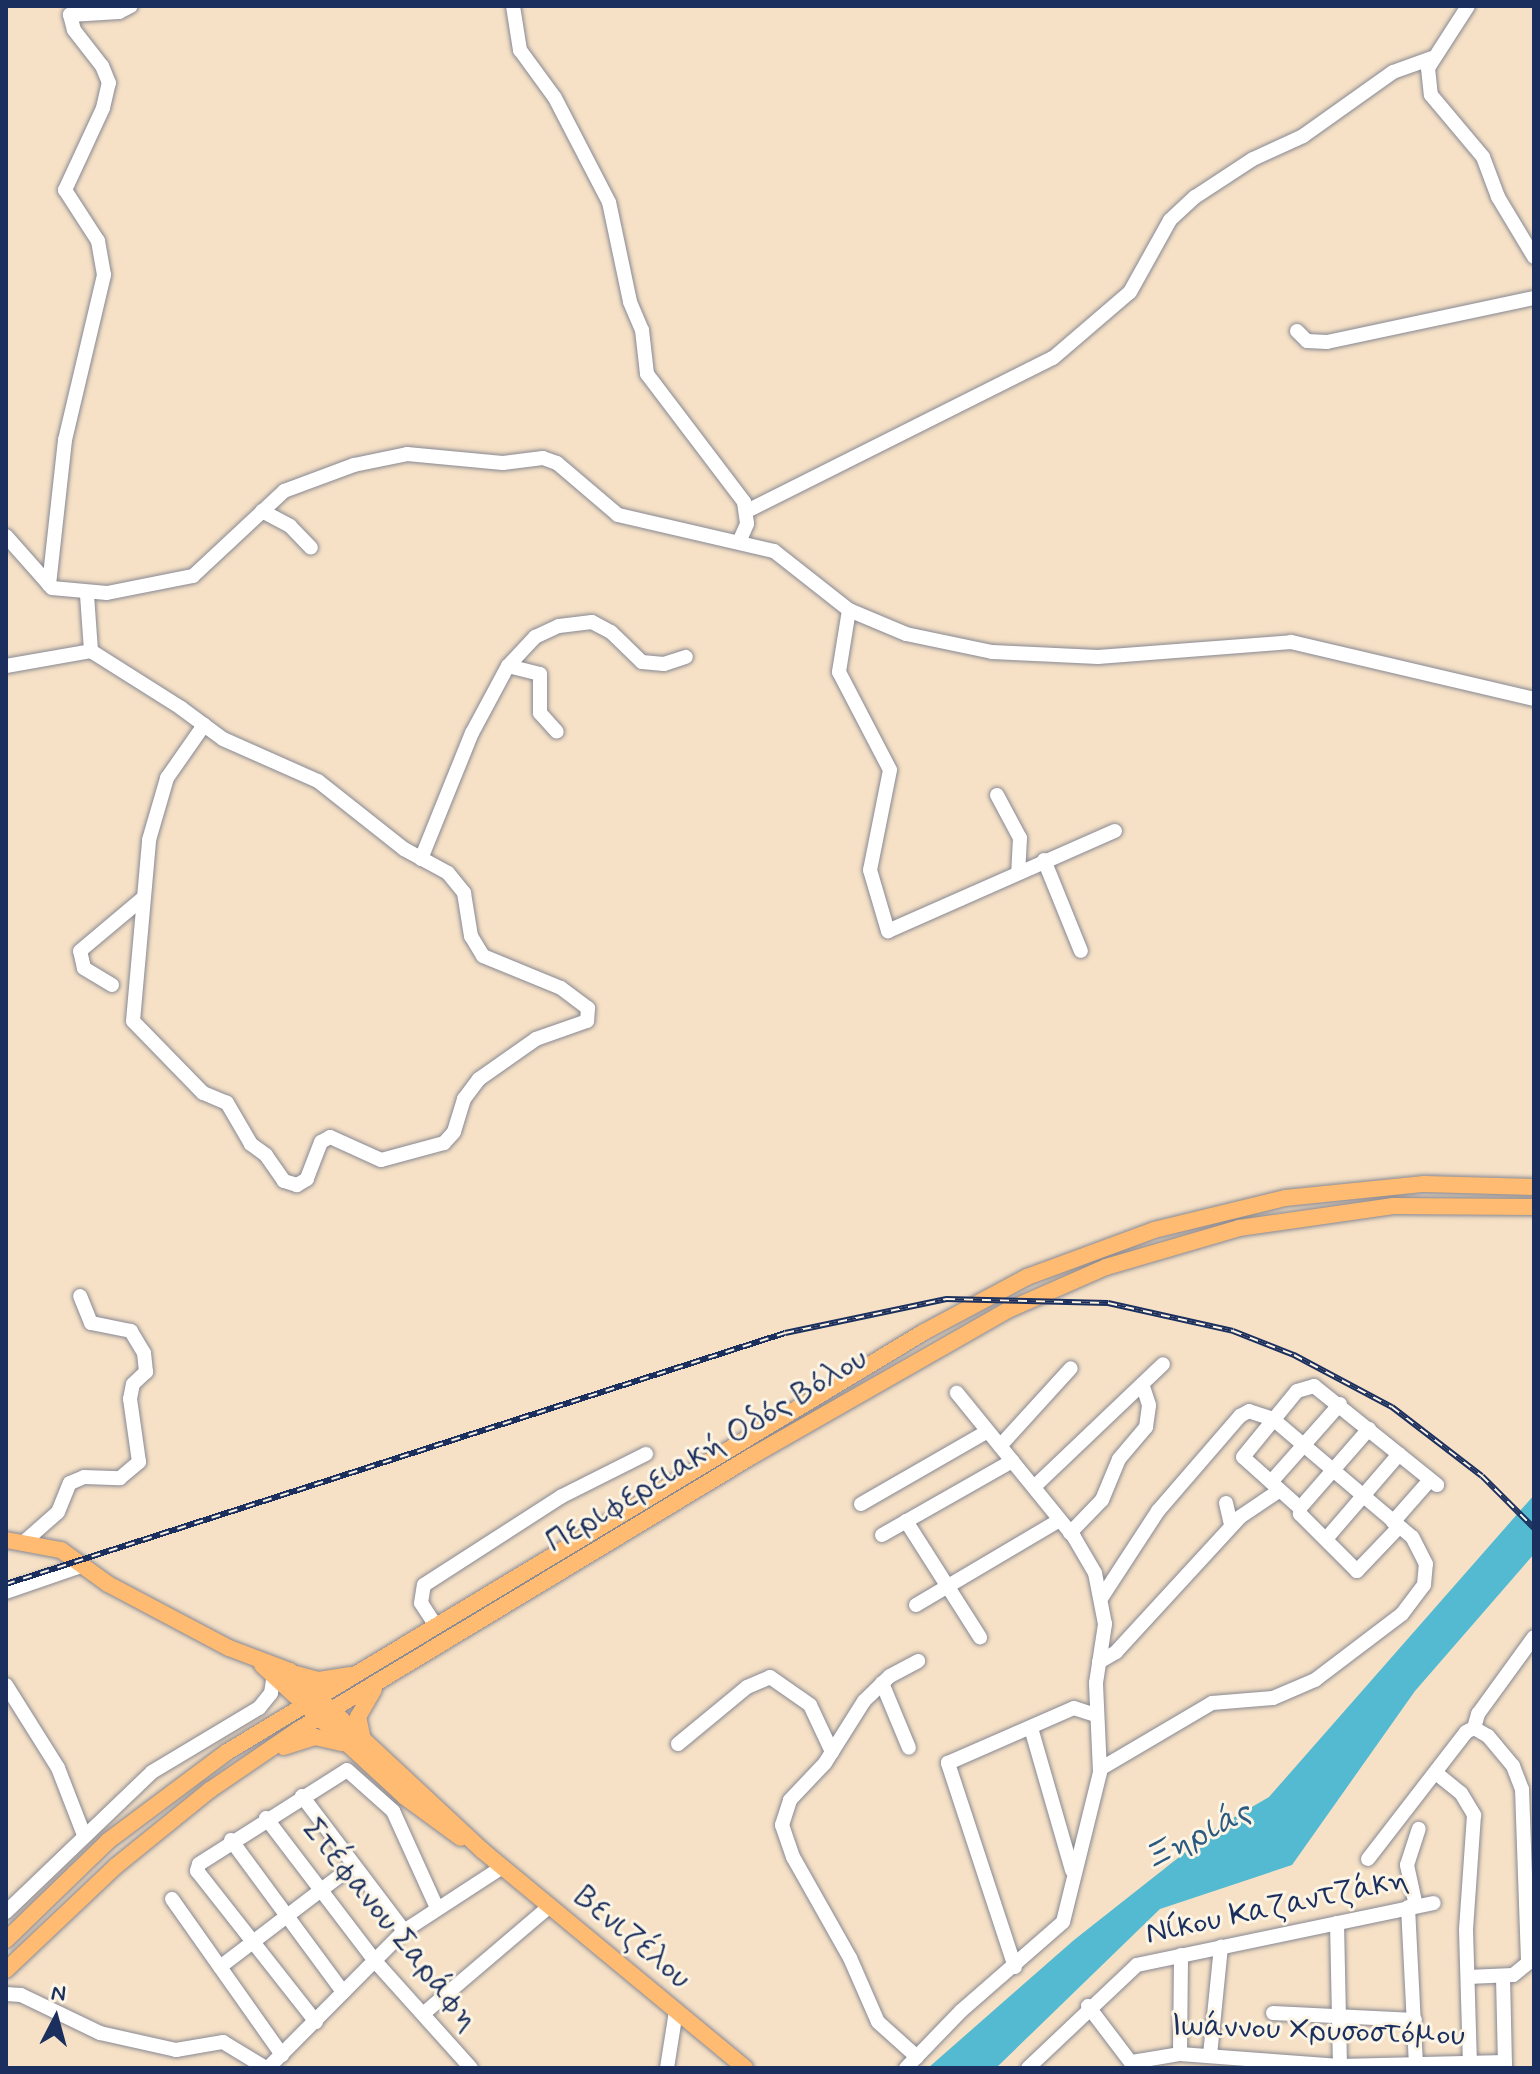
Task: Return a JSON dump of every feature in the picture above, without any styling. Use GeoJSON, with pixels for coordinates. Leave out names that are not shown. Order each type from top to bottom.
{"type":"FeatureCollection","features":[{"type":"Feature","properties":{"kind":"main road","name":"Περιφερειακή Οδός Βόλου"},"geometry":{"type":"LineString","coordinates":[[6,1940],[108,1841],[269,1727],[924,1332],[1027,1277],[1154,1230],[1285,1198],[1424,1184],[1534,1187]]}},
{"type":"Feature","properties":{"kind":"main road","name":"Περιφερειακή Οδός Βόλου"},"geometry":{"type":"LineString","coordinates":[[6,1970],[116,1866],[253,1760],[876,1382],[1064,1284],[1180,1243],[1286,1219],[1410,1205],[1534,1207]]}},
{"type":"Feature","properties":{"kind":"main road","name":"Βενιζέλου"},"geometry":{"type":"LineString","coordinates":[[6,1540],[61,1550],[81,1566],[282,1675],[357,1745],[745,2068]]}},
{"type":"Feature","properties":{"kind":"main road"},"geometry":{"type":"LineString","coordinates":[[269,1727],[284,1704],[282,1675],[319,1680],[359,1674]]}},
{"type":"Feature","properties":{"kind":"main road"},"geometry":{"type":"LineString","coordinates":[[253,1760],[315,1737],[357,1745],[358,1717],[380,1682]]}},
{"type":"Feature","properties":{"kind":"street"},"geometry":{"type":"LineString","coordinates":[[49,585],[65,440],[104,275],[98,241],[65,190],[103,108],[109,83],[102,66],[74,30],[70,15],[119,12],[131,6]]}},
{"type":"Feature","properties":{"kind":"street"},"geometry":{"type":"LineString","coordinates":[[513,6],[520,50],[555,98],[609,202],[630,302],[642,330],[647,374],[732,483],[747,511],[740,540]]}},
{"type":"Feature","properties":{"kind":"street"},"geometry":{"type":"LineString","coordinates":[[1468,6],[1432,58],[1427,78],[1437,107],[1483,157],[1498,197],[1534,257]]}},
{"type":"Feature","properties":{"kind":"street"},"geometry":{"type":"LineString","coordinates":[[747,511],[1053,358],[1130,292],[1170,220],[1188,203],[1253,159],[1303,136],[1393,72],[1432,58]]}},
{"type":"Feature","properties":{"kind":"street"},"geometry":{"type":"LineString","coordinates":[[1297,331],[1307,341],[1327,342],[1534,298]]}},
{"type":"Feature","properties":{"kind":"street"},"geometry":{"type":"LineString","coordinates":[[6,536],[49,585],[87,595],[193,576],[291,486],[397,455],[503,463],[543,458],[557,463],[618,515],[740,540],[785,557],[849,610],[906,634],[992,652],[1098,657],[1291,642],[1534,699]]}},
{"type":"Feature","properties":{"kind":"street"},"geometry":{"type":"LineString","coordinates":[[262,511],[290,526],[311,548]]}},
{"type":"Feature","properties":{"kind":"street"},"geometry":{"type":"LineString","coordinates":[[87,595],[91,651]]}},
{"type":"Feature","properties":{"kind":"street"},"geometry":{"type":"LineString","coordinates":[[849,610],[839,672],[890,770],[870,870],[888,931],[1115,831]]}},
{"type":"Feature","properties":{"kind":"street"},"geometry":{"type":"LineString","coordinates":[[421,859],[465,747],[508,666],[535,637],[581,621],[601,625],[642,662],[664,664],[686,657]]}},
{"type":"Feature","properties":{"kind":"street"},"geometry":{"type":"LineString","coordinates":[[6,666],[91,651],[204,725],[223,739],[318,781],[421,859],[448,873],[464,893],[471,936],[483,956],[561,988],[590,1015],[581,1025],[536,1039],[479,1079],[464,1099],[454,1132],[444,1143],[381,1160],[337,1138],[325,1138],[311,1173],[297,1185],[277,1175],[227,1103],[203,1093],[133,1021],[149,840],[167,778],[204,725]]}},
{"type":"Feature","properties":{"kind":"street"},"geometry":{"type":"LineString","coordinates":[[508,666],[540,674],[540,713],[557,732]]}},
{"type":"Feature","properties":{"kind":"street"},"geometry":{"type":"LineString","coordinates":[[997,795],[1020,838],[1018,873]]}},
{"type":"Feature","properties":{"kind":"street"},"geometry":{"type":"LineString","coordinates":[[1044,860],[1081,951]]}},
{"type":"Feature","properties":{"kind":"street"},"geometry":{"type":"LineString","coordinates":[[112,985],[84,968],[80,951],[142,899]]}},
{"type":"Feature","properties":{"kind":"street"},"geometry":{"type":"LineString","coordinates":[[24,1542],[58,1512],[70,1483],[84,1477],[120,1478],[139,1462],[130,1399],[133,1384],[146,1372],[144,1353],[131,1331],[89,1322],[80,1296]]}},
{"type":"Feature","properties":{"kind":"street"},"geometry":{"type":"LineString","coordinates":[[1034,1487],[1163,1364]]}},
{"type":"Feature","properties":{"kind":"street"},"geometry":{"type":"LineString","coordinates":[[1000,1446],[1071,1368]]}},
{"type":"Feature","properties":{"kind":"street"},"geometry":{"type":"LineString","coordinates":[[1070,1533],[1102,1500],[1119,1459],[1145,1430],[1149,1405],[1142,1384]]}},
{"type":"Feature","properties":{"kind":"street"},"geometry":{"type":"LineString","coordinates":[[1300,1508],[1243,1457],[1273,1419],[1307,1385],[1319,1387],[1340,1404],[1433,1483],[1396,1524],[1361,1571],[1300,1514],[1300,1508],[1369,1429]]}},
{"type":"Feature","properties":{"kind":"street"},"geometry":{"type":"LineString","coordinates":[[906,2068],[961,2011],[1063,1922],[1100,1769],[1095,1715],[1102,1597],[1095,1573],[1070,1533],[957,1393]]}},
{"type":"Feature","properties":{"kind":"street"},"geometry":{"type":"LineString","coordinates":[[1099,1662],[1116,1652],[1231,1525],[1276,1486],[1303,1445],[1340,1404]]}},
{"type":"Feature","properties":{"kind":"street"},"geometry":{"type":"LineString","coordinates":[[1100,1769],[1212,1703],[1273,1698],[1307,1685],[1402,1614],[1424,1585],[1426,1564],[1417,1542],[1273,1419],[1254,1411],[1240,1416],[1158,1511],[1102,1597]]}},
{"type":"Feature","properties":{"kind":"street"},"geometry":{"type":"LineString","coordinates":[[861,1504],[988,1431]]}},
{"type":"Feature","properties":{"kind":"street"},"geometry":{"type":"LineString","coordinates":[[436,1626],[421,1603],[424,1585],[562,1496],[646,1454]]}},
{"type":"Feature","properties":{"kind":"street"},"geometry":{"type":"LineString","coordinates":[[1326,1539],[1399,1454]]}},
{"type":"Feature","properties":{"kind":"street"},"geometry":{"type":"LineString","coordinates":[[882,1535],[1012,1461]]}},
{"type":"Feature","properties":{"kind":"street"},"geometry":{"type":"LineString","coordinates":[[1226,1503],[1231,1525]]}},
{"type":"Feature","properties":{"kind":"street"},"geometry":{"type":"LineString","coordinates":[[916,1605],[1060,1520]]}},
{"type":"Feature","properties":{"kind":"street"},"geometry":{"type":"LineString","coordinates":[[906,1521],[980,1637]]}},
{"type":"Feature","properties":{"kind":"street"},"geometry":{"type":"LineString","coordinates":[[6,1592],[81,1566]]}},
{"type":"Feature","properties":{"kind":"street"},"geometry":{"type":"LineString","coordinates":[[1368,1859],[1474,1728],[1478,1714],[1534,1637]]}},
{"type":"Feature","properties":{"kind":"street"},"geometry":{"type":"LineString","coordinates":[[917,2057],[878,2022],[782,1832],[790,1800],[832,1752],[858,1709],[882,1683],[918,1661]]}},
{"type":"Feature","properties":{"kind":"street"},"geometry":{"type":"LineString","coordinates":[[6,1912],[159,1766],[259,1708],[282,1675]]}},
{"type":"Feature","properties":{"kind":"street"},"geometry":{"type":"LineString","coordinates":[[678,1744],[747,1687],[770,1677],[810,1705],[832,1752]]}},
{"type":"Feature","properties":{"kind":"street"},"geometry":{"type":"LineString","coordinates":[[882,1683],[909,1748]]}},
{"type":"Feature","properties":{"kind":"street"},"geometry":{"type":"LineString","coordinates":[[6,1685],[58,1768],[84,1835]]}},
{"type":"Feature","properties":{"kind":"street"},"geometry":{"type":"LineString","coordinates":[[1015,1967],[948,1763],[1078,1707],[1095,1715]]}},
{"type":"Feature","properties":{"kind":"street"},"geometry":{"type":"LineString","coordinates":[[1031,1728],[1073,1871]]}},
{"type":"Feature","properties":{"kind":"street"},"geometry":{"type":"LineString","coordinates":[[1468,1977],[1503,1977],[1522,1973],[1528,1963],[1522,1789],[1509,1761],[1474,1728]]}},
{"type":"Feature","properties":{"kind":"street"},"geometry":{"type":"LineString","coordinates":[[316,2022],[197,1871],[231,1840],[347,1770],[393,1811],[437,1908]]}},
{"type":"Feature","properties":{"kind":"street"},"geometry":{"type":"LineString","coordinates":[[1436,1773],[1461,1793],[1474,1815],[1468,1977],[1470,2066]]}},
{"type":"Feature","properties":{"kind":"street"},"geometry":{"type":"LineString","coordinates":[[302,1796],[404,1931]]}},
{"type":"Feature","properties":{"kind":"street","name":"Στέφανου Σαράφη"},"geometry":{"type":"LineString","coordinates":[[266,1818],[374,1960],[471,2068]]}},
{"type":"Feature","properties":{"kind":"street"},"geometry":{"type":"LineString","coordinates":[[1416,2066],[1412,1907],[1407,1865],[1419,1829]]}},
{"type":"Feature","properties":{"kind":"street"},"geometry":{"type":"LineString","coordinates":[[231,1840],[343,1992]]}},
{"type":"Feature","properties":{"kind":"street"},"geometry":{"type":"LineString","coordinates":[[220,1967],[354,1865]]}},
{"type":"Feature","properties":{"kind":"street"},"geometry":{"type":"LineString","coordinates":[[6,1994],[21,1995],[83,2027],[176,2050],[219,2041],[267,2068],[404,1931],[502,1867]]}},
{"type":"Feature","properties":{"kind":"street"},"geometry":{"type":"LineString","coordinates":[[172,1899],[282,2055]]}},
{"type":"Feature","properties":{"kind":"street","name":"Νίκου Καζαντζάκη"},"geometry":{"type":"LineString","coordinates":[[1028,2068],[1088,2006],[1137,1965],[1434,1903]]}},
{"type":"Feature","properties":{"kind":"street"},"geometry":{"type":"LineString","coordinates":[[423,2014],[550,1906]]}},
{"type":"Feature","properties":{"kind":"street"},"geometry":{"type":"LineString","coordinates":[[1337,1923],[1340,2067]]}},
{"type":"Feature","properties":{"kind":"street"},"geometry":{"type":"LineString","coordinates":[[1210,2055],[1221,1947]]}},
{"type":"Feature","properties":{"kind":"street"},"geometry":{"type":"LineString","coordinates":[[1180,2054],[1181,1955]]}},
{"type":"Feature","properties":{"kind":"street"},"geometry":{"type":"LineString","coordinates":[[1503,1977],[1505,2065]]}},
{"type":"Feature","properties":{"kind":"street"},"geometry":{"type":"LineString","coordinates":[[1088,2006],[1134,2065]]}},
{"type":"Feature","properties":{"kind":"street"},"geometry":{"type":"LineString","coordinates":[[667,2068],[676,2011]]}},
{"type":"Feature","properties":{"kind":"street"},"geometry":{"type":"LineString","coordinates":[[1273,2013],[1415,2020]]}},
{"type":"Feature","properties":{"kind":"street","name":"Ιωάννου Χρυσοστόμου"},"geometry":{"type":"LineString","coordinates":[[1134,2065],[1180,2054],[1340,2067],[1505,2065]]}},
{"type":"Feature","properties":{"kind":"water"},"geometry":{"type":"Polygon","coordinates":[[[1534,1495],[1534,1554],[1415,1691],[1292,1865],[1160,1909],[996,2068],[928,2068],[1074,1940],[1216,1828],[1269,1797],[1534,1495]]]}},
{"type":"Feature","properties":{"kind":"railway"},"geometry":{"type":"LineString","coordinates":[[6,1584],[785,1333],[946,1299],[1108,1303],[1233,1331],[1294,1355],[1392,1407],[1482,1476],[1534,1528]]}},
{"type":"Feature","properties":{"kind":"water label","name":"Ξηριάς"},"geometry":{"type":"Point","coordinates":[1197,1836]}}]}
